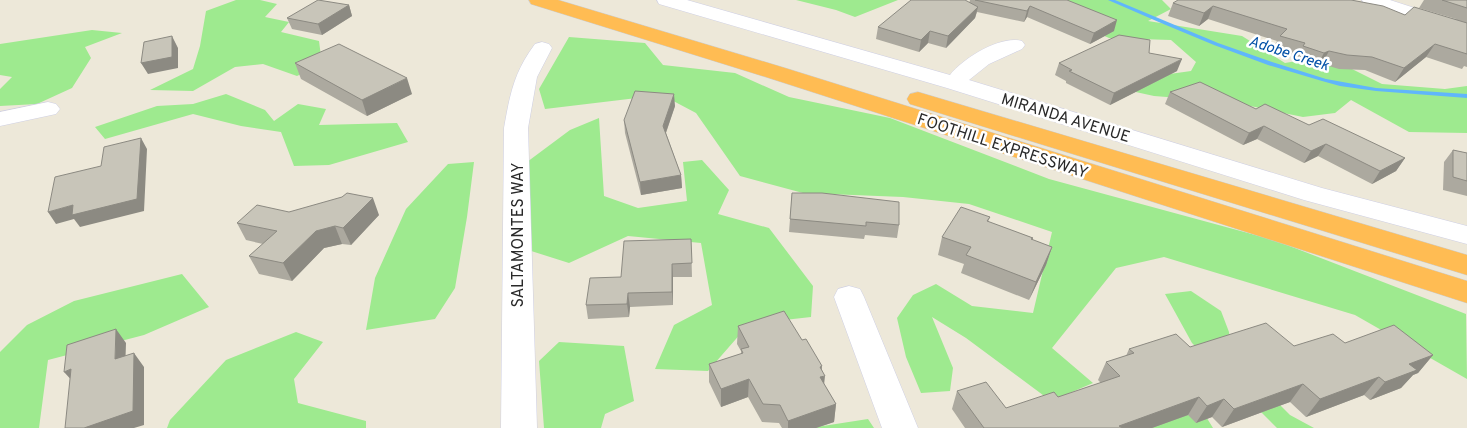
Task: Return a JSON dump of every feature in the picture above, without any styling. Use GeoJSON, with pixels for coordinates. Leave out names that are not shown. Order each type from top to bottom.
{"type":"FeatureCollection","features":[{"type":"Feature","properties":{"kind":"highway","name":"FOOTHILL EXPRESSWAY"},"geometry":{"type":"LineString","coordinates":[[538,0],[776,73],[1467,292]]}},
{"type":"Feature","properties":{"kind":"highway","name":"FOOTHILL EXPRESSWAY"},"geometry":{"type":"LineString","coordinates":[[586,0],[1052,138],[1467,265]]}},
{"type":"Feature","properties":{"kind":"street","name":"MIRANDA AVENUE"},"geometry":{"type":"LineString","coordinates":[[666,0],[955,83],[1313,194],[1465,236]]}},
{"type":"Feature","properties":{"kind":"street"},"geometry":{"type":"LineString","coordinates":[[1371,0],[1467,31]]}},
{"type":"Feature","properties":{"kind":"street"},"geometry":{"type":"LineString","coordinates":[[955,83],[963,72],[990,54],[1015,45]]}},
{"type":"Feature","properties":{"kind":"street","name":"SALTAMONTES WAY"},"geometry":{"type":"LineString","coordinates":[[519,428],[516,128],[524,79],[531,62],[542,48]]}},
{"type":"Feature","properties":{"kind":"street"},"geometry":{"type":"LineString","coordinates":[[0,119],[48,109]]}},
{"type":"Feature","properties":{"kind":"street"},"geometry":{"type":"LineString","coordinates":[[849,297],[900,428]]}},
{"type":"Feature","properties":{"kind":"green space"},"geometry":{"type":"Polygon","coordinates":[[[236,0],[260,0],[277,4],[265,17],[289,22],[281,32],[319,41],[322,64],[297,76],[263,64],[235,67],[193,91],[150,90],[193,69],[200,46],[206,11],[236,0]]]}},
{"type":"Feature","properties":{"kind":"green space"},"geometry":{"type":"Polygon","coordinates":[[[796,0],[898,0],[855,17],[796,0]]]}},
{"type":"Feature","properties":{"kind":"green space"},"geometry":{"type":"Polygon","coordinates":[[[1041,0],[1162,0],[1171,9],[1148,21],[1242,36],[1285,63],[1326,56],[1382,84],[1445,89],[1467,86],[1467,133],[1409,132],[1351,100],[1335,113],[1303,117],[1231,102],[1154,96],[1122,89],[1127,80],[1191,71],[1196,62],[1171,40],[1109,38],[1041,8],[1041,0]]]}},
{"type":"Feature","properties":{"kind":"green space"},"geometry":{"type":"Polygon","coordinates":[[[92,30],[122,33],[85,47],[91,58],[72,88],[37,104],[0,106],[0,89],[12,77],[0,75],[0,44],[92,30]]]}},
{"type":"Feature","properties":{"kind":"green space"},"geometry":{"type":"Polygon","coordinates":[[[569,37],[645,43],[663,65],[735,73],[789,97],[890,118],[1049,179],[1274,240],[1466,314],[1467,379],[1355,315],[1164,257],[1116,268],[1052,348],[1093,383],[1051,401],[966,338],[932,317],[953,368],[950,391],[921,393],[906,357],[897,318],[913,295],[936,284],[972,306],[1033,313],[1052,232],[969,204],[903,197],[803,193],[740,176],[696,113],[662,95],[545,109],[539,89],[569,37]]]}},
{"type":"Feature","properties":{"kind":"green space"},"geometry":{"type":"Polygon","coordinates":[[[226,94],[265,110],[274,121],[298,104],[326,109],[319,125],[397,123],[408,142],[329,165],[294,166],[281,132],[241,126],[193,114],[105,139],[95,127],[157,106],[193,104],[226,94]]]}},
{"type":"Feature","properties":{"kind":"green space"},"geometry":{"type":"Polygon","coordinates":[[[599,118],[604,196],[638,208],[687,201],[683,162],[702,160],[729,190],[718,214],[769,228],[813,286],[811,317],[749,324],[708,371],[655,369],[674,325],[712,305],[701,243],[628,236],[569,263],[528,250],[527,162],[570,130],[599,118]]]}},
{"type":"Feature","properties":{"kind":"green space"},"geometry":{"type":"Polygon","coordinates":[[[474,162],[455,288],[435,319],[366,330],[375,278],[406,209],[448,164],[474,162]]]}},
{"type":"Feature","properties":{"kind":"green space"},"geometry":{"type":"Polygon","coordinates":[[[182,274],[209,307],[144,335],[48,360],[39,428],[0,428],[0,352],[27,325],[74,301],[182,274]]]}},
{"type":"Feature","properties":{"kind":"green space"},"geometry":{"type":"Polygon","coordinates":[[[1191,291],[1221,311],[1229,332],[1232,357],[1290,415],[1314,428],[1277,428],[1192,343],[1165,294],[1191,291]]]}},
{"type":"Feature","properties":{"kind":"green space"},"geometry":{"type":"Polygon","coordinates":[[[296,332],[323,342],[294,379],[298,403],[366,421],[366,428],[167,428],[170,420],[226,360],[296,332]]]}},
{"type":"Feature","properties":{"kind":"green space"},"geometry":{"type":"Polygon","coordinates":[[[559,342],[624,346],[634,401],[605,414],[601,428],[544,428],[539,361],[559,342]]]}},
{"type":"Feature","properties":{"kind":"green space"},"geometry":{"type":"Polygon","coordinates":[[[1197,402],[1213,428],[1117,428],[1197,402]]]}},
{"type":"Feature","properties":{"kind":"green space"},"geometry":{"type":"Polygon","coordinates":[[[868,419],[874,428],[810,428],[868,419]]]}},
{"type":"Feature","properties":{"kind":"building"},"geometry":{"type":"Polygon","coordinates":[[[318,0],[349,5],[318,24],[287,18],[318,0]]]}},
{"type":"Feature","properties":{"kind":"building"},"geometry":{"type":"Polygon","coordinates":[[[911,0],[965,0],[978,7],[948,36],[930,31],[921,40],[878,27],[911,0]]]}},
{"type":"Feature","properties":{"kind":"building"},"geometry":{"type":"Polygon","coordinates":[[[975,0],[1067,0],[1117,20],[1094,33],[1030,6],[1027,11],[975,0]]]}},
{"type":"Feature","properties":{"kind":"building"},"geometry":{"type":"Polygon","coordinates":[[[1178,0],[1351,0],[1383,6],[1405,15],[1414,7],[1467,23],[1467,54],[1435,44],[1404,68],[1372,57],[1329,51],[1324,53],[1303,46],[1305,43],[1280,36],[1287,29],[1213,6],[1204,13],[1173,3],[1178,0]]]}},
{"type":"Feature","properties":{"kind":"building"},"geometry":{"type":"Polygon","coordinates":[[[1442,0],[1467,0],[1467,8],[1442,0]]]}},
{"type":"Feature","properties":{"kind":"building"},"geometry":{"type":"Polygon","coordinates":[[[1119,35],[1150,40],[1149,53],[1182,59],[1114,93],[1069,71],[1072,70],[1059,63],[1119,35]]]}},
{"type":"Feature","properties":{"kind":"building"},"geometry":{"type":"Polygon","coordinates":[[[172,36],[172,57],[141,63],[144,42],[172,36]]]}},
{"type":"Feature","properties":{"kind":"building"},"geometry":{"type":"Polygon","coordinates":[[[339,44],[407,78],[362,100],[295,63],[339,44]]]}},
{"type":"Feature","properties":{"kind":"building"},"geometry":{"type":"Polygon","coordinates":[[[1200,82],[1256,109],[1265,104],[1309,125],[1323,119],[1405,158],[1380,171],[1326,144],[1311,151],[1264,126],[1249,133],[1170,92],[1200,82]]]}},
{"type":"Feature","properties":{"kind":"building"},"geometry":{"type":"Polygon","coordinates":[[[635,91],[674,94],[663,126],[681,175],[640,182],[624,120],[635,91]]]}},
{"type":"Feature","properties":{"kind":"building"},"geometry":{"type":"Polygon","coordinates":[[[141,138],[137,199],[72,215],[73,205],[48,212],[55,177],[101,166],[104,147],[141,138]]]}},
{"type":"Feature","properties":{"kind":"building"},"geometry":{"type":"Polygon","coordinates":[[[1453,150],[1467,153],[1467,181],[1453,177],[1453,150]]]}},
{"type":"Feature","properties":{"kind":"building"},"geometry":{"type":"Polygon","coordinates":[[[347,193],[373,198],[343,228],[335,226],[316,231],[283,263],[249,256],[277,231],[237,223],[257,205],[289,212],[342,197],[347,193]]]}},
{"type":"Feature","properties":{"kind":"building"},"geometry":{"type":"Polygon","coordinates":[[[792,193],[822,193],[899,202],[899,225],[866,222],[866,226],[790,219],[792,193]]]}},
{"type":"Feature","properties":{"kind":"building"},"geometry":{"type":"Polygon","coordinates":[[[961,207],[990,217],[987,221],[1052,247],[1036,282],[966,255],[971,247],[942,237],[961,207]]]}},
{"type":"Feature","properties":{"kind":"building"},"geometry":{"type":"Polygon","coordinates":[[[691,239],[692,263],[672,264],[672,292],[628,293],[627,304],[586,305],[590,278],[621,277],[624,241],[691,239]]]}},
{"type":"Feature","properties":{"kind":"building"},"geometry":{"type":"Polygon","coordinates":[[[784,311],[802,340],[806,339],[822,366],[820,367],[825,376],[820,377],[836,404],[788,421],[780,405],[763,404],[749,379],[721,389],[709,364],[743,353],[741,349],[749,347],[738,326],[784,311]]]}},
{"type":"Feature","properties":{"kind":"building"},"geometry":{"type":"Polygon","coordinates":[[[1266,323],[1294,346],[1333,334],[1345,343],[1394,325],[1433,355],[1409,364],[1417,370],[1385,382],[1379,377],[1320,399],[1303,384],[1234,409],[1224,399],[1207,406],[1199,397],[1119,426],[1122,428],[984,428],[957,391],[986,382],[1006,408],[1054,392],[1058,397],[1120,376],[1106,362],[1134,353],[1129,349],[1176,334],[1190,347],[1266,323]]]}},
{"type":"Feature","properties":{"kind":"building"},"geometry":{"type":"Polygon","coordinates":[[[116,329],[115,359],[134,353],[133,411],[84,428],[65,428],[71,369],[64,372],[67,345],[116,329]]]}},
{"type":"Feature","properties":{"kind":"waterway","name":"Adobe Creek"},"geometry":{"type":"LineString","coordinates":[[1111,0],[1216,44],[1324,80],[1376,90],[1467,96]]}}]}
